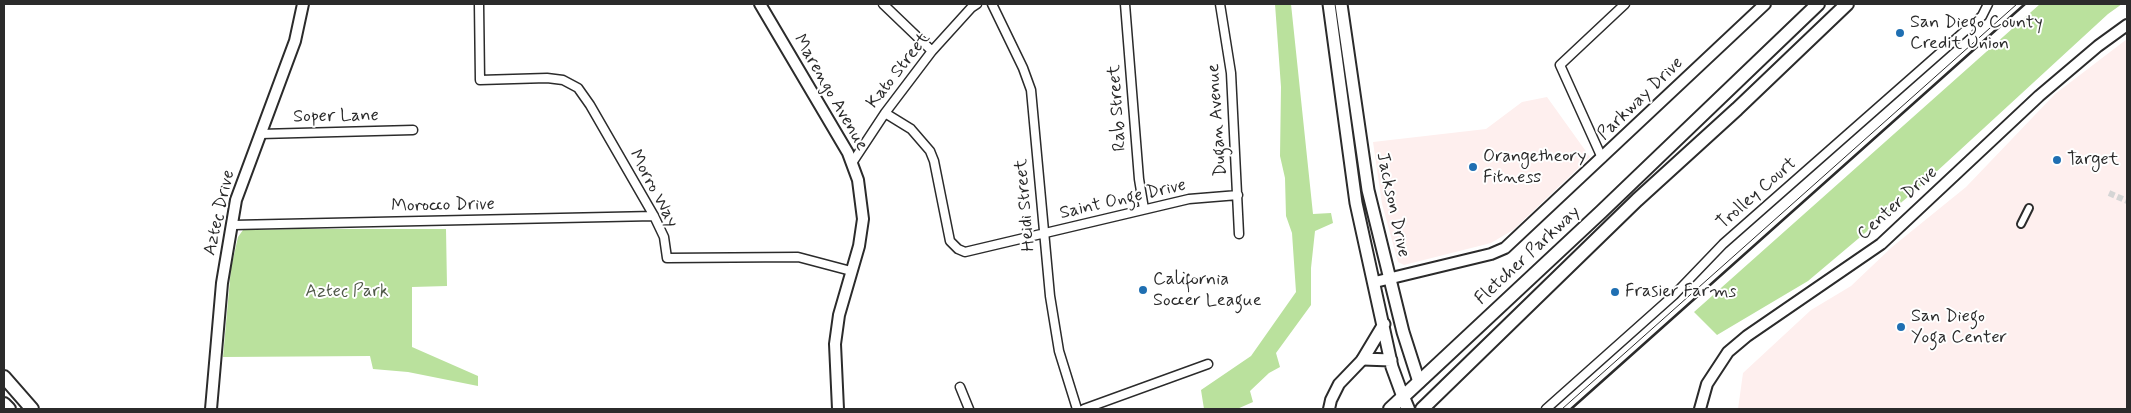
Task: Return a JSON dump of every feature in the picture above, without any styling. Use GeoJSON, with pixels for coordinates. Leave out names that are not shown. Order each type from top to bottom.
{"type":"FeatureCollection","features":[{"type":"Feature","properties":{"kind":"main road","name":"Jackson Drive"},"geometry":{"type":"LineString","coordinates":[[1329,4],[1356,203],[1391,360],[1408,409]]}},
{"type":"Feature","properties":{"kind":"main road","name":"Jackson Drive"},"geometry":{"type":"LineString","coordinates":[[1341,4],[1368,190],[1403,332],[1426,408]]}},
{"type":"Feature","properties":{"kind":"main road","name":"Fletcher Parkway"},"geometry":{"type":"LineString","coordinates":[[1390,409],[1818,4]]}},
{"type":"Feature","properties":{"kind":"main road","name":"Fletcher Parkway"},"geometry":{"type":"LineString","coordinates":[[1426,408],[1637,200],[1738,109],[1847,4]]}},
{"type":"Feature","properties":{"kind":"main road"},"geometry":{"type":"LineString","coordinates":[[1363,359],[1384,324]]}},
{"type":"Feature","properties":{"kind":"main road"},"geometry":{"type":"LineString","coordinates":[[1363,359],[1391,360]]}},
{"type":"Feature","properties":{"kind":"main road"},"geometry":{"type":"LineString","coordinates":[[4,378],[32,409]]}},
{"type":"Feature","properties":{"kind":"main road"},"geometry":{"type":"LineString","coordinates":[[4,404],[9,409]]}},
{"type":"Feature","properties":{"kind":"street","name":"Aztec Drive"},"geometry":{"type":"LineString","coordinates":[[211,409],[222,282],[236,200],[295,41],[303,4]]}},
{"type":"Feature","properties":{"kind":"street","name":"Morro Way"},"geometry":{"type":"LineString","coordinates":[[479,4],[480,80],[547,78],[563,80],[578,88],[590,105],[654,216],[664,237],[667,258],[798,257],[851,271]]}},
{"type":"Feature","properties":{"kind":"street","name":"Marengo Avenue"},"geometry":{"type":"LineString","coordinates":[[760,4],[848,153],[858,180],[863,219],[859,246],[839,315],[835,344],[838,409]]}},
{"type":"Feature","properties":{"kind":"street"},"geometry":{"type":"LineString","coordinates":[[882,4],[932,51]]}},
{"type":"Feature","properties":{"kind":"street","name":"Kato Street"},"geometry":{"type":"LineString","coordinates":[[852,163],[885,112],[932,51],[971,8],[978,4]]}},
{"type":"Feature","properties":{"kind":"street","name":"Heidi Street"},"geometry":{"type":"LineString","coordinates":[[992,4],[1024,68],[1031,90],[1050,296],[1059,351],[1077,409]]}},
{"type":"Feature","properties":{"kind":"street","name":"Rab Street"},"geometry":{"type":"LineString","coordinates":[[1125,4],[1139,180],[1144,209]]}},
{"type":"Feature","properties":{"kind":"street","name":"Dugan Avenue"},"geometry":{"type":"LineString","coordinates":[[1220,4],[1231,73],[1239,234]]}},
{"type":"Feature","properties":{"kind":"street"},"geometry":{"type":"LineString","coordinates":[[1602,158],[1560,65],[1625,4]]}},
{"type":"Feature","properties":{"kind":"street","name":"Parkway Drive"},"geometry":{"type":"LineString","coordinates":[[1375,282],[1491,254],[1505,248],[1764,4]]}},
{"type":"Feature","properties":{"kind":"street","name":"Trolley Court"},"geometry":{"type":"LineString","coordinates":[[1546,409],[1674,295],[1723,244],[1982,16],[1988,4]]}},
{"type":"Feature","properties":{"kind":"street","name":"Center Drive"},"geometry":{"type":"LineString","coordinates":[[1700,409],[1707,384],[1728,352],[1747,336],[1880,244],[2039,96],[2098,46],[2127,25]]}},
{"type":"Feature","properties":{"kind":"street","name":"Saint Onge Drive"},"geometry":{"type":"LineString","coordinates":[[885,112],[911,129],[930,151],[934,161],[950,241],[958,249],[965,252],[1189,198],[1238,195]]}},
{"type":"Feature","properties":{"kind":"street","name":"Soper Lane"},"geometry":{"type":"LineString","coordinates":[[260,134],[413,130]]}},
{"type":"Feature","properties":{"kind":"street"},"geometry":{"type":"LineString","coordinates":[[2021,224],[2029,208]]}},
{"type":"Feature","properties":{"kind":"street","name":"Morocco Drive"},"geometry":{"type":"LineString","coordinates":[[233,225],[654,216]]}},
{"type":"Feature","properties":{"kind":"street"},"geometry":{"type":"LineString","coordinates":[[1329,409],[1330,400],[1339,384],[1363,359]]}},
{"type":"Feature","properties":{"kind":"street"},"geometry":{"type":"LineString","coordinates":[[1084,409],[1208,364]]}},
{"type":"Feature","properties":{"kind":"street"},"geometry":{"type":"LineString","coordinates":[[960,388],[970,409]]}},
{"type":"Feature","properties":{"kind":"shaded area"},"geometry":{"type":"Polygon","coordinates":[[[2127,39],[2127,409],[1738,409],[1743,373],[1811,310],[1851,286],[1892,247],[1966,187],[2055,94],[2127,39]]]}},
{"type":"Feature","properties":{"kind":"shaded area"},"geometry":{"type":"Polygon","coordinates":[[[1547,97],[1590,157],[1513,230],[1491,243],[1404,265],[1398,262],[1382,204],[1373,142],[1486,129],[1522,102],[1547,97]]]}},
{"type":"Feature","properties":{"kind":"green space"},"geometry":{"type":"Polygon","coordinates":[[[1275,4],[1291,4],[1313,214],[1331,213],[1333,223],[1315,231],[1311,268],[1311,305],[1276,353],[1280,367],[1269,373],[1250,391],[1253,402],[1237,409],[1204,409],[1201,390],[1251,356],[1296,292],[1292,233],[1286,216],[1285,178],[1280,156],[1281,87],[1275,4]]]}},
{"type":"Feature","properties":{"kind":"green space"},"geometry":{"type":"Polygon","coordinates":[[[2040,4],[2122,4],[2108,14],[1922,185],[1808,281],[1717,335],[1694,312],[2040,4]]]}},
{"type":"Feature","properties":{"kind":"green space","name":"Aztec Park"},"geometry":{"type":"Polygon","coordinates":[[[446,229],[447,286],[412,287],[412,347],[478,376],[478,386],[408,372],[373,369],[370,356],[223,357],[231,268],[238,237],[243,230],[446,229]]]}},
{"type":"Feature","properties":{"kind":"tunnel"},"geometry":{"type":"LineString","coordinates":[[2109,193],[2127,201]]}},
{"type":"Feature","properties":{"kind":"tram line"},"geometry":{"type":"LineString","coordinates":[[1562,409],[2017,4]]}},
{"type":"Feature","properties":{"kind":"railway"},"geometry":{"type":"LineString","coordinates":[[1571,409],[2025,4]]}},
{"type":"Feature","properties":{"kind":"place","name":"San Diego County Credit Union"},"geometry":{"type":"Point","coordinates":[1900,33]}},
{"type":"Feature","properties":{"kind":"place","name":"Target"},"geometry":{"type":"Point","coordinates":[2057,160]}},
{"type":"Feature","properties":{"kind":"place","name":"Orangetheory Fitness"},"geometry":{"type":"Point","coordinates":[1473,167]}},
{"type":"Feature","properties":{"kind":"place","name":"California Soccer League"},"geometry":{"type":"Point","coordinates":[1143,290]}},
{"type":"Feature","properties":{"kind":"place","name":"Frasier Farms"},"geometry":{"type":"Point","coordinates":[1615,292]}},
{"type":"Feature","properties":{"kind":"place","name":"San Diego Yoga Center"},"geometry":{"type":"Point","coordinates":[1901,327]}}]}
